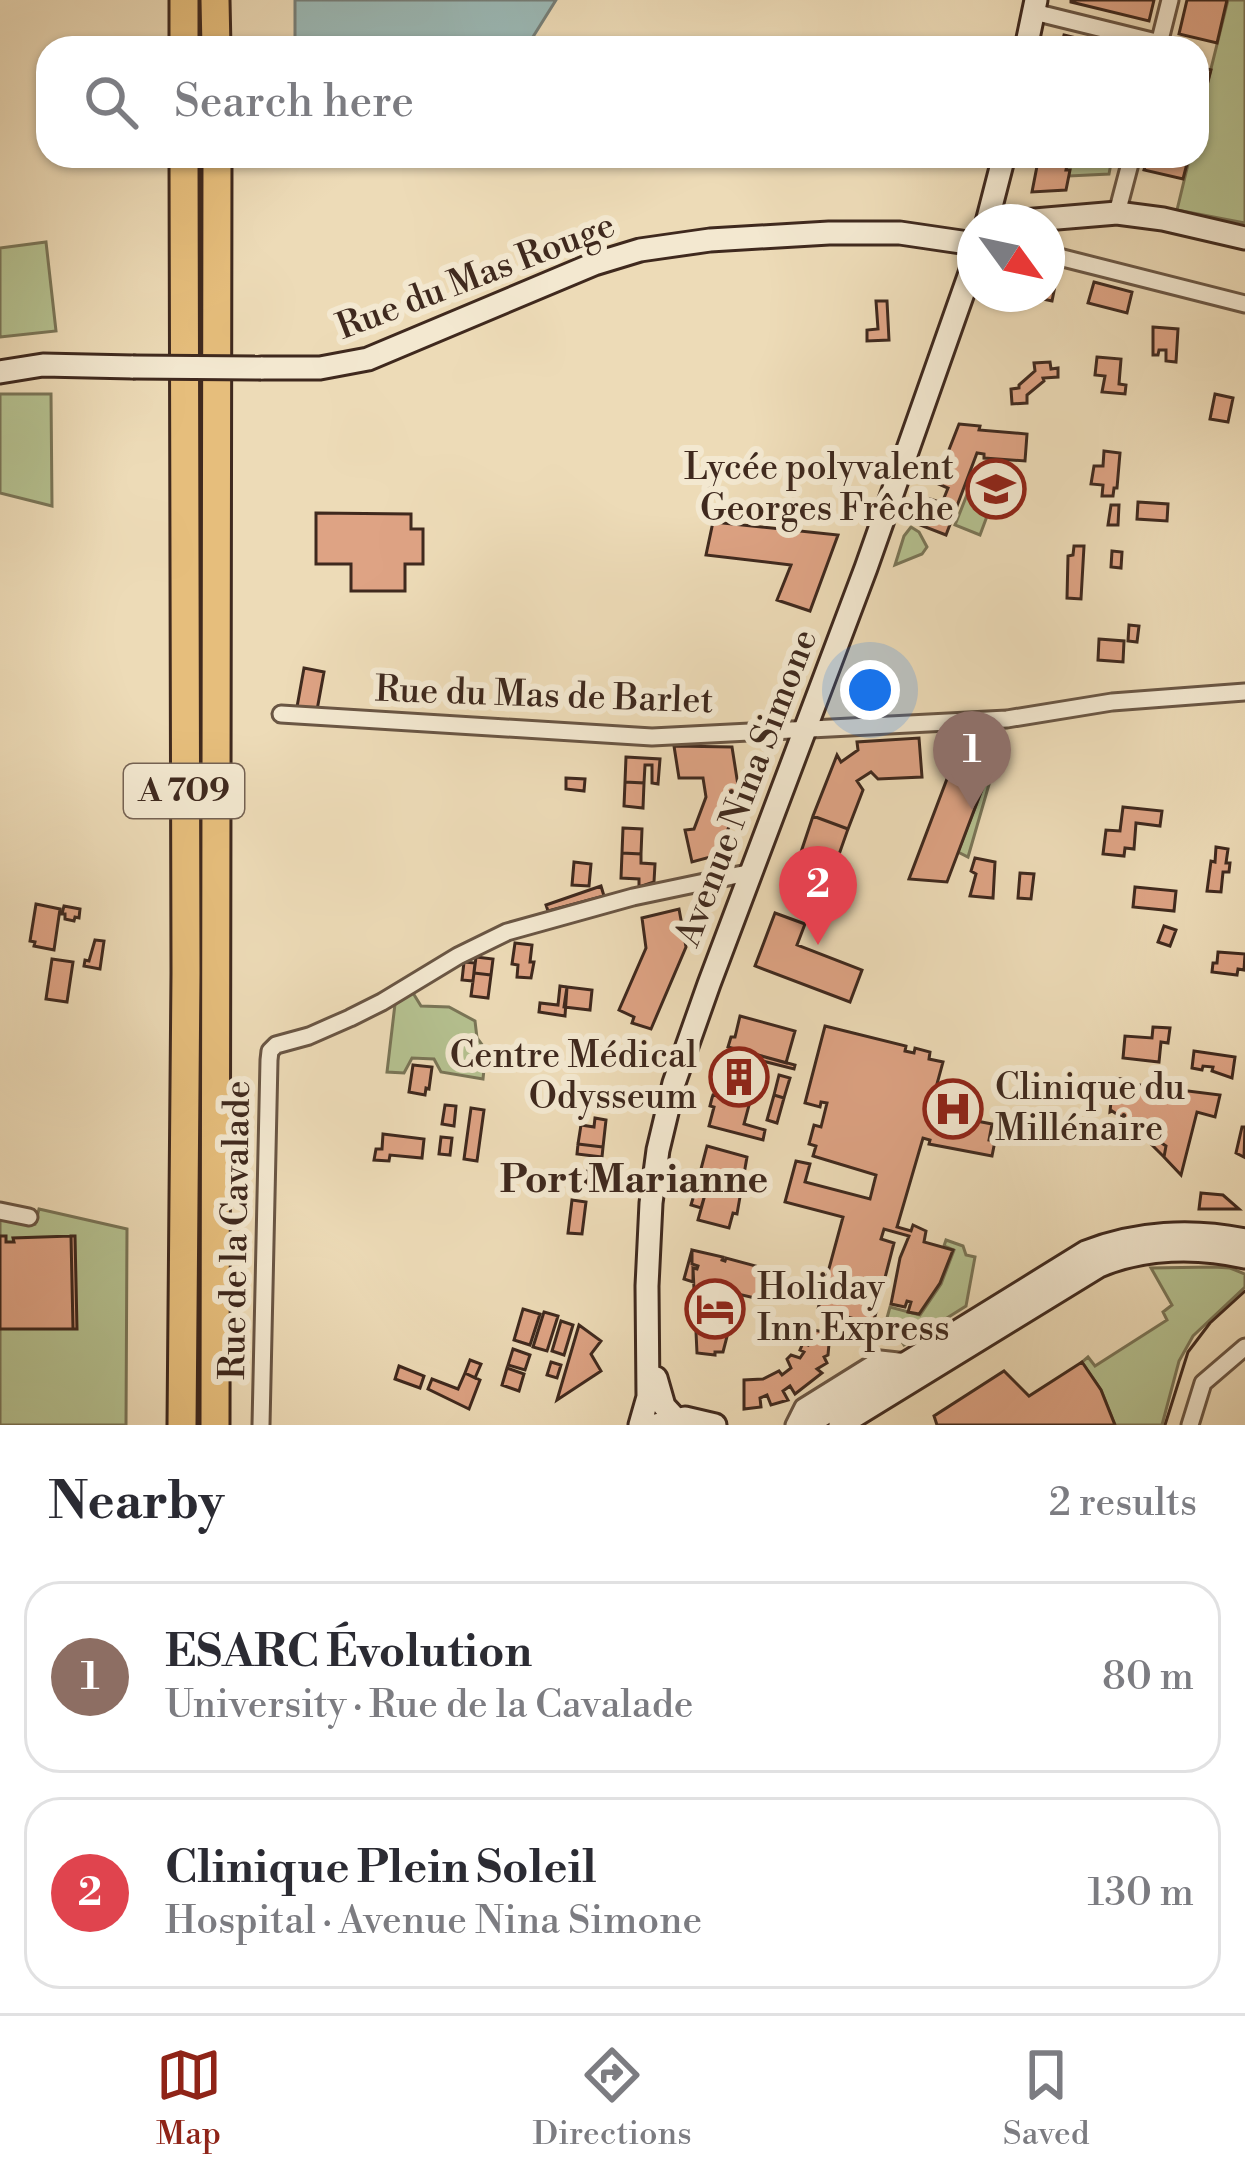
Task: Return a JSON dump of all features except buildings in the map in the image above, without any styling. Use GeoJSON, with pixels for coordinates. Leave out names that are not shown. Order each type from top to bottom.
{"type":"FeatureCollection","features":[{"type":"Feature","properties":{"kind":"highway"},"geometry":{"type":"LineString","coordinates":[[184,0],[184,36]]}},
{"type":"Feature","properties":{"kind":"highway"},"geometry":{"type":"LineString","coordinates":[[215,0],[216,36]]}},
{"type":"Feature","properties":{"kind":"highway","name":"A 709"},"geometry":{"type":"LineString","coordinates":[[182,1425],[184,168]]}},
{"type":"Feature","properties":{"kind":"highway","name":"A 709"},"geometry":{"type":"LineString","coordinates":[[215,1425],[217,168]]}},
{"type":"Feature","properties":{"kind":"street"},"geometry":{"type":"LineString","coordinates":[[1161,36],[1170,0]]}},
{"type":"Feature","properties":{"kind":"street"},"geometry":{"type":"LineString","coordinates":[[1029,36],[1035,6],[1130,36]]}},
{"type":"Feature","properties":{"kind":"street"},"geometry":{"type":"LineString","coordinates":[[992,204],[1001,168]]}},
{"type":"Feature","properties":{"kind":"street"},"geometry":{"type":"LineString","coordinates":[[1117,213],[1129,168]]}},
{"type":"Feature","properties":{"kind":"street"},"geometry":{"type":"LineString","coordinates":[[1065,217],[1117,213],[1245,238]]}},
{"type":"Feature","properties":{"kind":"street","name":"Rue du Mas Rouge"},"geometry":{"type":"LineString","coordinates":[[0,372],[43,365],[320,368],[368,359],[616,256],[676,244],[829,233],[900,233],[957,241]]}},
{"type":"Feature","properties":{"kind":"street"},"geometry":{"type":"LineString","coordinates":[[1065,259],[1245,304]]}},
{"type":"Feature","properties":{"kind":"street","name":"Avenue Nina Simone"},"geometry":{"type":"LineString","coordinates":[[640,1425],[648,1397],[649,1231],[658,1150],[674,1083],[957,310]]}},
{"type":"Feature","properties":{"kind":"street"},"geometry":{"type":"LineString","coordinates":[[806,729],[1007,719],[1112,702],[1245,692]]}},
{"type":"Feature","properties":{"kind":"street","name":"Rue du Mas de Barlet"},"geometry":{"type":"LineString","coordinates":[[281,714],[652,737],[806,729]]}},
{"type":"Feature","properties":{"kind":"street","name":"Rue de la Cavalade"},"geometry":{"type":"LineString","coordinates":[[262,1425],[269,1060],[276,1045],[366,1010],[507,932],[633,897],[752,872]]}},
{"type":"Feature","properties":{"kind":"street"},"geometry":{"type":"LineString","coordinates":[[0,1211],[29,1217]]}},
{"type":"Feature","properties":{"kind":"street"},"geometry":{"type":"LineString","coordinates":[[806,1425],[1067,1262],[1104,1245],[1147,1235],[1243,1242]]}},
{"type":"Feature","properties":{"kind":"street"},"geometry":{"type":"LineString","coordinates":[[840,1425],[1099,1265],[1150,1251],[1222,1253],[1243,1242]]}},
{"type":"Feature","properties":{"kind":"street"},"geometry":{"type":"LineString","coordinates":[[1190,1425],[1203,1383],[1245,1346]]}},
{"type":"Feature","properties":{"kind":"street","name":"Avenue Nina Simone"},"geometry":{"type":"LineString","coordinates":[[649,1355],[666,1422]]}},
{"type":"Feature","properties":{"kind":"street"},"geometry":{"type":"LineString","coordinates":[[794,1425],[803,1407],[880,1359],[907,1362]]}},
{"type":"Feature","properties":{"kind":"street"},"geometry":{"type":"LineString","coordinates":[[666,1422],[696,1419],[715,1425]]}},
{"type":"Feature","properties":{"kind":"green space"},"geometry":{"type":"Polygon","coordinates":[[[1228,0],[1245,0],[1245,223],[1177,210],[1187,168],[1209,168],[1209,77],[1228,0]]]}},
{"type":"Feature","properties":{"kind":"green space"},"geometry":{"type":"Polygon","coordinates":[[[1110,168],[1109,174],[1069,176],[1066,170],[1110,168]]]}},
{"type":"Feature","properties":{"kind":"green space"},"geometry":{"type":"Polygon","coordinates":[[[46,242],[56,331],[0,337],[0,248],[46,242]]]}},
{"type":"Feature","properties":{"kind":"green space"},"geometry":{"type":"Polygon","coordinates":[[[0,394],[51,394],[52,506],[0,493],[0,394]]]}},
{"type":"Feature","properties":{"kind":"green space"},"geometry":{"type":"Polygon","coordinates":[[[972,482],[996,492],[980,535],[955,525],[972,482]]]}},
{"type":"Feature","properties":{"kind":"green space"},"geometry":{"type":"Polygon","coordinates":[[[911,527],[927,547],[922,554],[895,565],[904,536],[911,527]]]}},
{"type":"Feature","properties":{"kind":"green space"},"geometry":{"type":"Polygon","coordinates":[[[993,746],[990,781],[968,857],[958,852],[984,784],[971,779],[973,772],[952,764],[954,747],[993,746]]]}},
{"type":"Feature","properties":{"kind":"green space"},"geometry":{"type":"Polygon","coordinates":[[[413,993],[421,1006],[449,1007],[475,1021],[477,1038],[486,1050],[483,1079],[441,1072],[434,1059],[412,1058],[404,1073],[387,1072],[395,1004],[413,993]]]}},
{"type":"Feature","properties":{"kind":"green space"},"geometry":{"type":"Polygon","coordinates":[[[39,1209],[127,1229],[126,1425],[0,1425],[0,1218],[35,1224],[39,1209]]]}},
{"type":"Feature","properties":{"kind":"green space"},"geometry":{"type":"Polygon","coordinates":[[[946,1240],[975,1257],[966,1306],[904,1345],[893,1328],[885,1325],[890,1307],[920,1315],[941,1284],[954,1250],[944,1246],[946,1240]]]}},
{"type":"Feature","properties":{"kind":"green space"},"geometry":{"type":"Polygon","coordinates":[[[1214,1267],[1245,1274],[1245,1287],[1193,1336],[1179,1361],[1162,1425],[1115,1425],[1101,1390],[1082,1362],[1088,1357],[1095,1366],[1167,1320],[1163,1312],[1172,1305],[1151,1268],[1214,1267]]]}},
{"type":"Feature","properties":{"kind":"water"},"geometry":{"type":"Polygon","coordinates":[[[295,0],[556,0],[534,36],[295,36],[295,0]]]}},
{"type":"Feature","properties":{"kind":"tram line"},"geometry":{"type":"LineString","coordinates":[[1165,1425],[1188,1352],[1210,1323],[1245,1291]]}},
{"type":"Feature","properties":{"kind":"place","name":"Lycée polyvalent Georges Frêche"},"geometry":{"type":"Point","coordinates":[996,489]}},
{"type":"Feature","properties":{"kind":"place","name":"ESARC Évolution"},"geometry":{"type":"Point","coordinates":[972,810]}},
{"type":"Feature","properties":{"kind":"place","name":"Clinique Plein Soleil"},"geometry":{"type":"Point","coordinates":[818,945]}},
{"type":"Feature","properties":{"kind":"place","name":"Centre Médical Odysseum"},"geometry":{"type":"Point","coordinates":[739,1077]}},
{"type":"Feature","properties":{"kind":"place","name":"Clinique du Millénaire"},"geometry":{"type":"Point","coordinates":[953,1109]}},
{"type":"Feature","properties":{"kind":"place","name":"Holiday Inn Express"},"geometry":{"type":"Point","coordinates":[715,1309]}},
{"type":"Feature","properties":{"kind":"district","name":"Port Marianne"},"geometry":{"type":"Point","coordinates":[634,1180]}}]}
